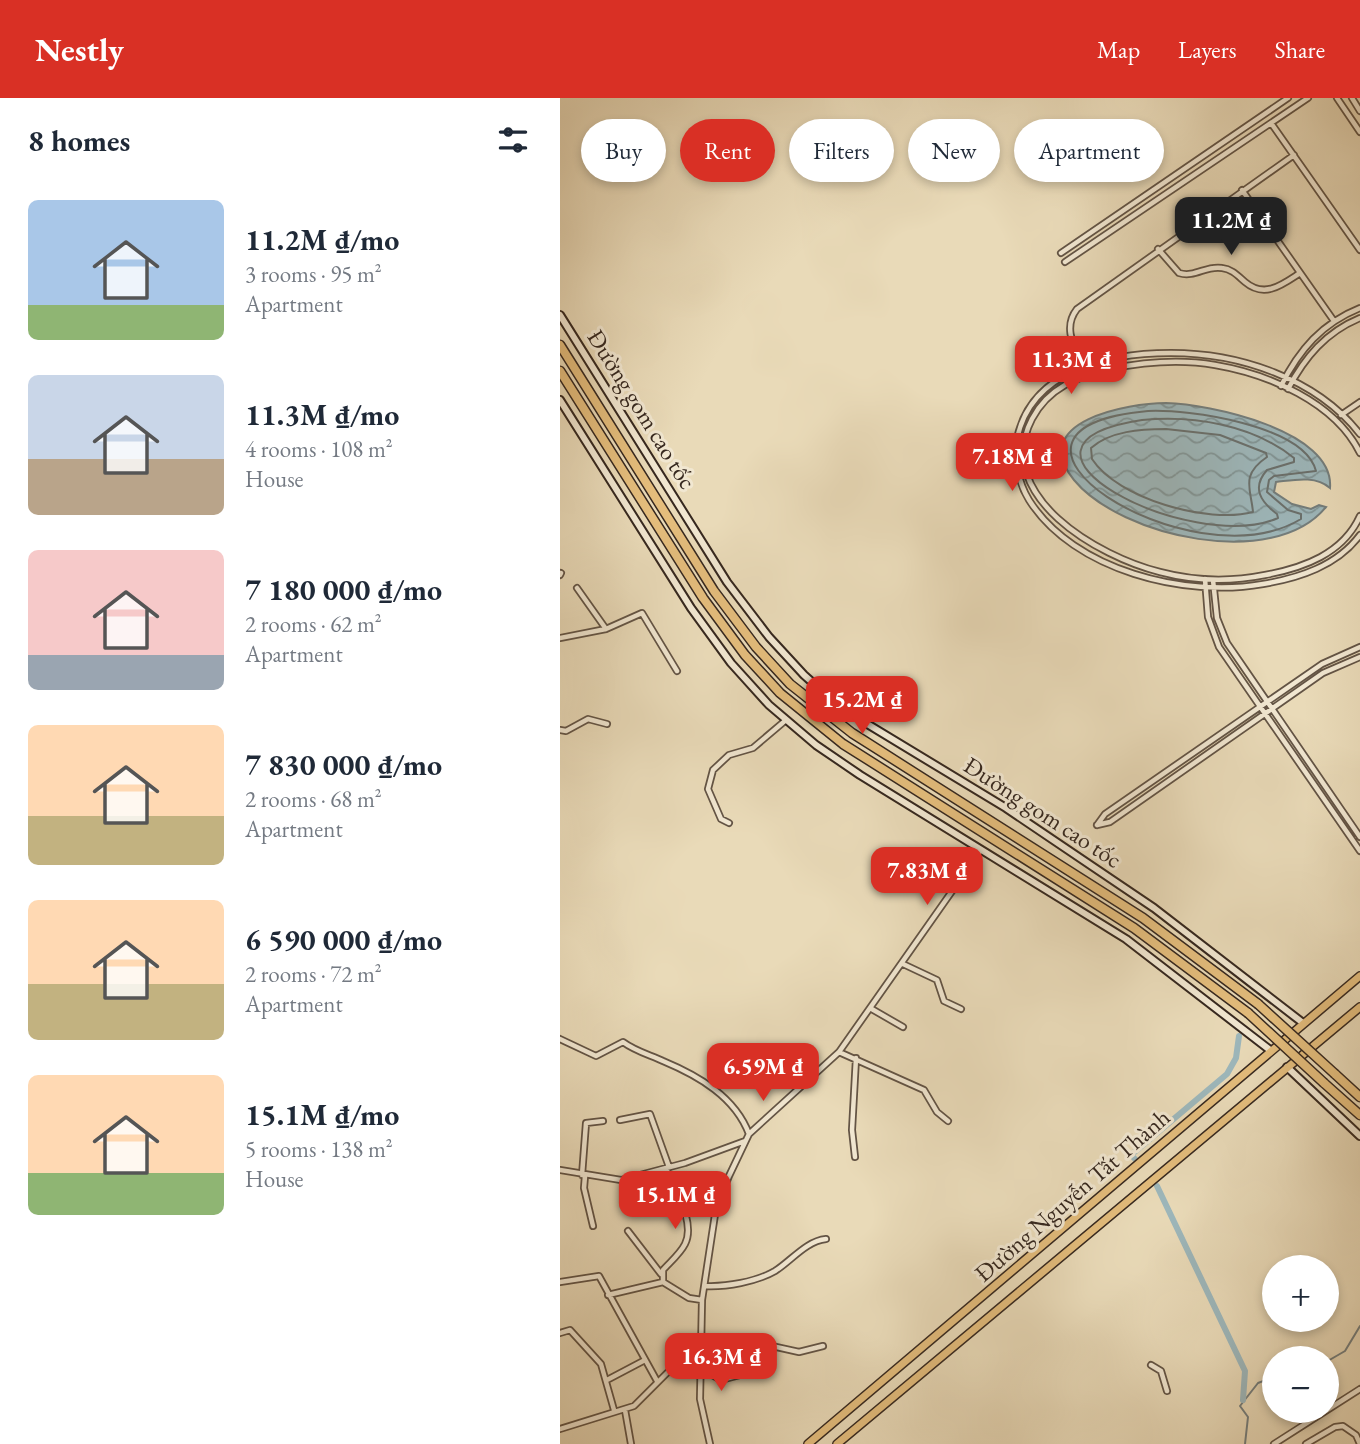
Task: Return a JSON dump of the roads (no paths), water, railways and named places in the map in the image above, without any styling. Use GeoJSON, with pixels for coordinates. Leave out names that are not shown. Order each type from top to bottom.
{"type":"FeatureCollection","features":[{"type":"Feature","properties":{"kind":"highway"},"geometry":{"type":"LineString","coordinates":[[560,345],[714,591],[756,647],[790,684],[852,733],[1143,918],[1258,1004],[1360,1097]]}},
{"type":"Feature","properties":{"kind":"highway"},"geometry":{"type":"LineString","coordinates":[[560,370],[703,598],[745,655],[780,693],[844,744],[1134,928],[1248,1013],[1360,1115]]}},
{"type":"Feature","properties":{"kind":"main road","name":"Đường gom cao tốc"},"geometry":{"type":"LineString","coordinates":[[560,315],[727,582],[769,637],[804,675],[831,699],[864,722],[1006,808],[1154,908],[1303,1023]]}},
{"type":"Feature","properties":{"kind":"main road"},"geometry":{"type":"LineString","coordinates":[[560,400],[691,608],[731,663],[786,720],[816,746],[860,775],[1126,939],[1270,1050]]}},
{"type":"Feature","properties":{"kind":"main road","name":"Đường Nguyễn Tất Thành"},"geometry":{"type":"LineString","coordinates":[[808,1444],[1360,976]]}},
{"type":"Feature","properties":{"kind":"main road","name":"Đường Nguyễn Tất Thành"},"geometry":{"type":"LineString","coordinates":[[837,1444],[847,1440],[1114,1210],[1360,1007]]}},
{"type":"Feature","properties":{"kind":"main road"},"geometry":{"type":"LineString","coordinates":[[1287,1068],[1360,1136]]}},
{"type":"Feature","properties":{"kind":"main road"},"geometry":{"type":"LineString","coordinates":[[1103,1196],[1114,1210]]}},
{"type":"Feature","properties":{"kind":"main road"},"geometry":{"type":"LineString","coordinates":[[973,1306],[985,1320]]}},
{"type":"Feature","properties":{"kind":"street"},"geometry":{"type":"LineString","coordinates":[[1061,253],[1288,98]]}},
{"type":"Feature","properties":{"kind":"street"},"geometry":{"type":"LineString","coordinates":[[1065,262],[1308,98]]}},
{"type":"Feature","properties":{"kind":"street"},"geometry":{"type":"LineString","coordinates":[[1337,98],[1360,132]]}},
{"type":"Feature","properties":{"kind":"street"},"geometry":{"type":"LineString","coordinates":[[1352,98],[1360,111]]}},
{"type":"Feature","properties":{"kind":"street"},"geometry":{"type":"LineString","coordinates":[[1271,123],[1360,250]]}},
{"type":"Feature","properties":{"kind":"street"},"geometry":{"type":"LineString","coordinates":[[1083,367],[1070,333],[1074,312],[1158,249],[1294,155]]}},
{"type":"Feature","properties":{"kind":"street"},"geometry":{"type":"LineString","coordinates":[[1242,190],[1334,321]]}},
{"type":"Feature","properties":{"kind":"street"},"geometry":{"type":"LineString","coordinates":[[1158,249],[1179,273],[1191,275],[1210,268],[1226,268],[1259,290],[1277,288],[1300,273]]}},
{"type":"Feature","properties":{"kind":"street"},"geometry":{"type":"LineString","coordinates":[[1281,386],[1306,345],[1334,321],[1360,308]]}},
{"type":"Feature","properties":{"kind":"street"},"geometry":{"type":"LineString","coordinates":[[1288,389],[1323,341],[1360,318]]}},
{"type":"Feature","properties":{"kind":"street"},"geometry":{"type":"LineString","coordinates":[[1360,434],[1341,415],[1285,378],[1229,359],[1190,354],[1132,356],[1083,367],[1058,379],[1040,394],[1027,411],[1020,430],[1016,460],[1030,501],[1051,524],[1090,553],[1146,578],[1213,589],[1264,584],[1303,574],[1338,558],[1360,536]]}},
{"type":"Feature","properties":{"kind":"street"},"geometry":{"type":"LineString","coordinates":[[1360,453],[1342,428],[1288,389],[1250,373],[1201,363],[1153,363],[1119,367],[1087,375],[1059,388],[1042,404],[1027,432],[1024,458],[1033,489],[1050,511],[1094,545],[1149,569],[1205,579],[1260,576],[1311,561],[1342,543],[1360,516]]}},
{"type":"Feature","properties":{"kind":"street"},"geometry":{"type":"LineString","coordinates":[[1341,415],[1360,402]]}},
{"type":"Feature","properties":{"kind":"street"},"geometry":{"type":"LineString","coordinates":[[1020,430],[1027,432]]}},
{"type":"Feature","properties":{"kind":"street"},"geometry":{"type":"LineString","coordinates":[[1090,553],[1094,545]]}},
{"type":"Feature","properties":{"kind":"street"},"geometry":{"type":"LineString","coordinates":[[1205,579],[1208,617],[1216,641],[1360,851]]}},
{"type":"Feature","properties":{"kind":"street"},"geometry":{"type":"LineString","coordinates":[[1213,580],[1217,618],[1224,637],[1360,837]]}},
{"type":"Feature","properties":{"kind":"street"},"geometry":{"type":"LineString","coordinates":[[577,588],[606,629]]}},
{"type":"Feature","properties":{"kind":"street"},"geometry":{"type":"LineString","coordinates":[[560,638],[606,629],[635,614],[644,615],[661,649],[677,671]]}},
{"type":"Feature","properties":{"kind":"street"},"geometry":{"type":"LineString","coordinates":[[1360,647],[1328,660],[1105,814],[1097,825],[1110,822],[1329,670],[1360,657]]}},
{"type":"Feature","properties":{"kind":"street"},"geometry":{"type":"LineString","coordinates":[[560,730],[588,719],[607,724]]}},
{"type":"Feature","properties":{"kind":"street"},"geometry":{"type":"LineString","coordinates":[[729,823],[721,819],[708,789],[713,770],[729,755],[753,748],[786,720]]}},
{"type":"Feature","properties":{"kind":"street"},"geometry":{"type":"LineString","coordinates":[[710,1444],[700,1399],[705,1265],[716,1208],[746,1140],[839,1052],[904,964],[981,850]]}},
{"type":"Feature","properties":{"kind":"street"},"geometry":{"type":"LineString","coordinates":[[904,964],[937,980],[944,1001],[961,1009]]}},
{"type":"Feature","properties":{"kind":"street"},"geometry":{"type":"LineString","coordinates":[[870,1008],[903,1027]]}},
{"type":"Feature","properties":{"kind":"street"},"geometry":{"type":"LineString","coordinates":[[560,1039],[596,1056],[623,1042],[680,1068],[722,1095],[744,1121],[750,1134]]}},
{"type":"Feature","properties":{"kind":"street"},"geometry":{"type":"LineString","coordinates":[[839,1052],[925,1090],[937,1112],[948,1121]]}},
{"type":"Feature","properties":{"kind":"street"},"geometry":{"type":"LineString","coordinates":[[855,1157],[852,1130],[856,1058]]}},
{"type":"Feature","properties":{"kind":"street"},"geometry":{"type":"LineString","coordinates":[[620,1120],[650,1114],[686,1218],[688,1232],[681,1251],[661,1274]]}},
{"type":"Feature","properties":{"kind":"street"},"geometry":{"type":"LineString","coordinates":[[593,1226],[584,1188],[586,1123],[603,1121]]}},
{"type":"Feature","properties":{"kind":"street"},"geometry":{"type":"LineString","coordinates":[[560,1170],[616,1180],[667,1168],[746,1140]]}},
{"type":"Feature","properties":{"kind":"street"},"geometry":{"type":"LineString","coordinates":[[628,1231],[661,1274],[663,1282]]}},
{"type":"Feature","properties":{"kind":"street"},"geometry":{"type":"LineString","coordinates":[[705,1286],[737,1283],[773,1273],[813,1243],[826,1239]]}},
{"type":"Feature","properties":{"kind":"street"},"geometry":{"type":"LineString","coordinates":[[560,1282],[597,1275],[657,1381]]}},
{"type":"Feature","properties":{"kind":"street"},"geometry":{"type":"LineString","coordinates":[[608,1294],[663,1282],[689,1298],[702,1300]]}},
{"type":"Feature","properties":{"kind":"street"},"geometry":{"type":"LineString","coordinates":[[560,1333],[570,1330],[601,1364],[614,1410]]}},
{"type":"Feature","properties":{"kind":"street"},"geometry":{"type":"LineString","coordinates":[[702,1348],[710,1352],[745,1340],[799,1352],[823,1346]]}},
{"type":"Feature","properties":{"kind":"street"},"geometry":{"type":"LineString","coordinates":[[560,1429],[614,1410],[625,1410],[634,1406],[684,1356],[702,1348]]}},
{"type":"Feature","properties":{"kind":"street"},"geometry":{"type":"LineString","coordinates":[[607,1380],[645,1360]]}},
{"type":"Feature","properties":{"kind":"street"},"geometry":{"type":"LineString","coordinates":[[1150,1365],[1161,1371],[1167,1391]]}},
{"type":"Feature","properties":{"kind":"street"},"geometry":{"type":"LineString","coordinates":[[701,1368],[721,1380],[748,1373]]}},
{"type":"Feature","properties":{"kind":"street"},"geometry":{"type":"LineString","coordinates":[[1274,1444],[1360,1389]]}},
{"type":"Feature","properties":{"kind":"street"},"geometry":{"type":"LineString","coordinates":[[625,1410],[631,1444]]}},
{"type":"Feature","properties":{"kind":"street"},"geometry":{"type":"LineString","coordinates":[[1306,1444],[1335,1427],[1343,1426],[1356,1435],[1360,1444]]}},
{"type":"Feature","properties":{"kind":"water"},"geometry":{"type":"Polygon","coordinates":[[[1166,403],[1238,415],[1291,436],[1312,450],[1326,468],[1330,488],[1318,481],[1297,480],[1276,482],[1274,492],[1292,504],[1311,509],[1319,505],[1326,507],[1302,527],[1271,538],[1236,542],[1198,539],[1161,530],[1126,517],[1096,500],[1074,480],[1063,460],[1063,443],[1072,430],[1088,419],[1108,412],[1166,403]]]}},
{"type":"Feature","properties":{"kind":"waterway"},"geometry":{"type":"LineString","coordinates":[[1135,1159],[1131,1155],[1227,1074],[1236,1058],[1239,1036]]}},
{"type":"Feature","properties":{"kind":"waterway"},"geometry":{"type":"LineString","coordinates":[[1157,1186],[1245,1371],[1243,1400]]}},
{"type":"Feature","properties":{"kind":"waterway"},"geometry":{"type":"LineString","coordinates":[[1339,1354],[1345,1351],[1360,1326]]}},
{"type":"Feature","properties":{"kind":"waterway"},"geometry":{"type":"LineString","coordinates":[[1245,1444],[1248,1417],[1240,1406],[1262,1382]]}}]}
